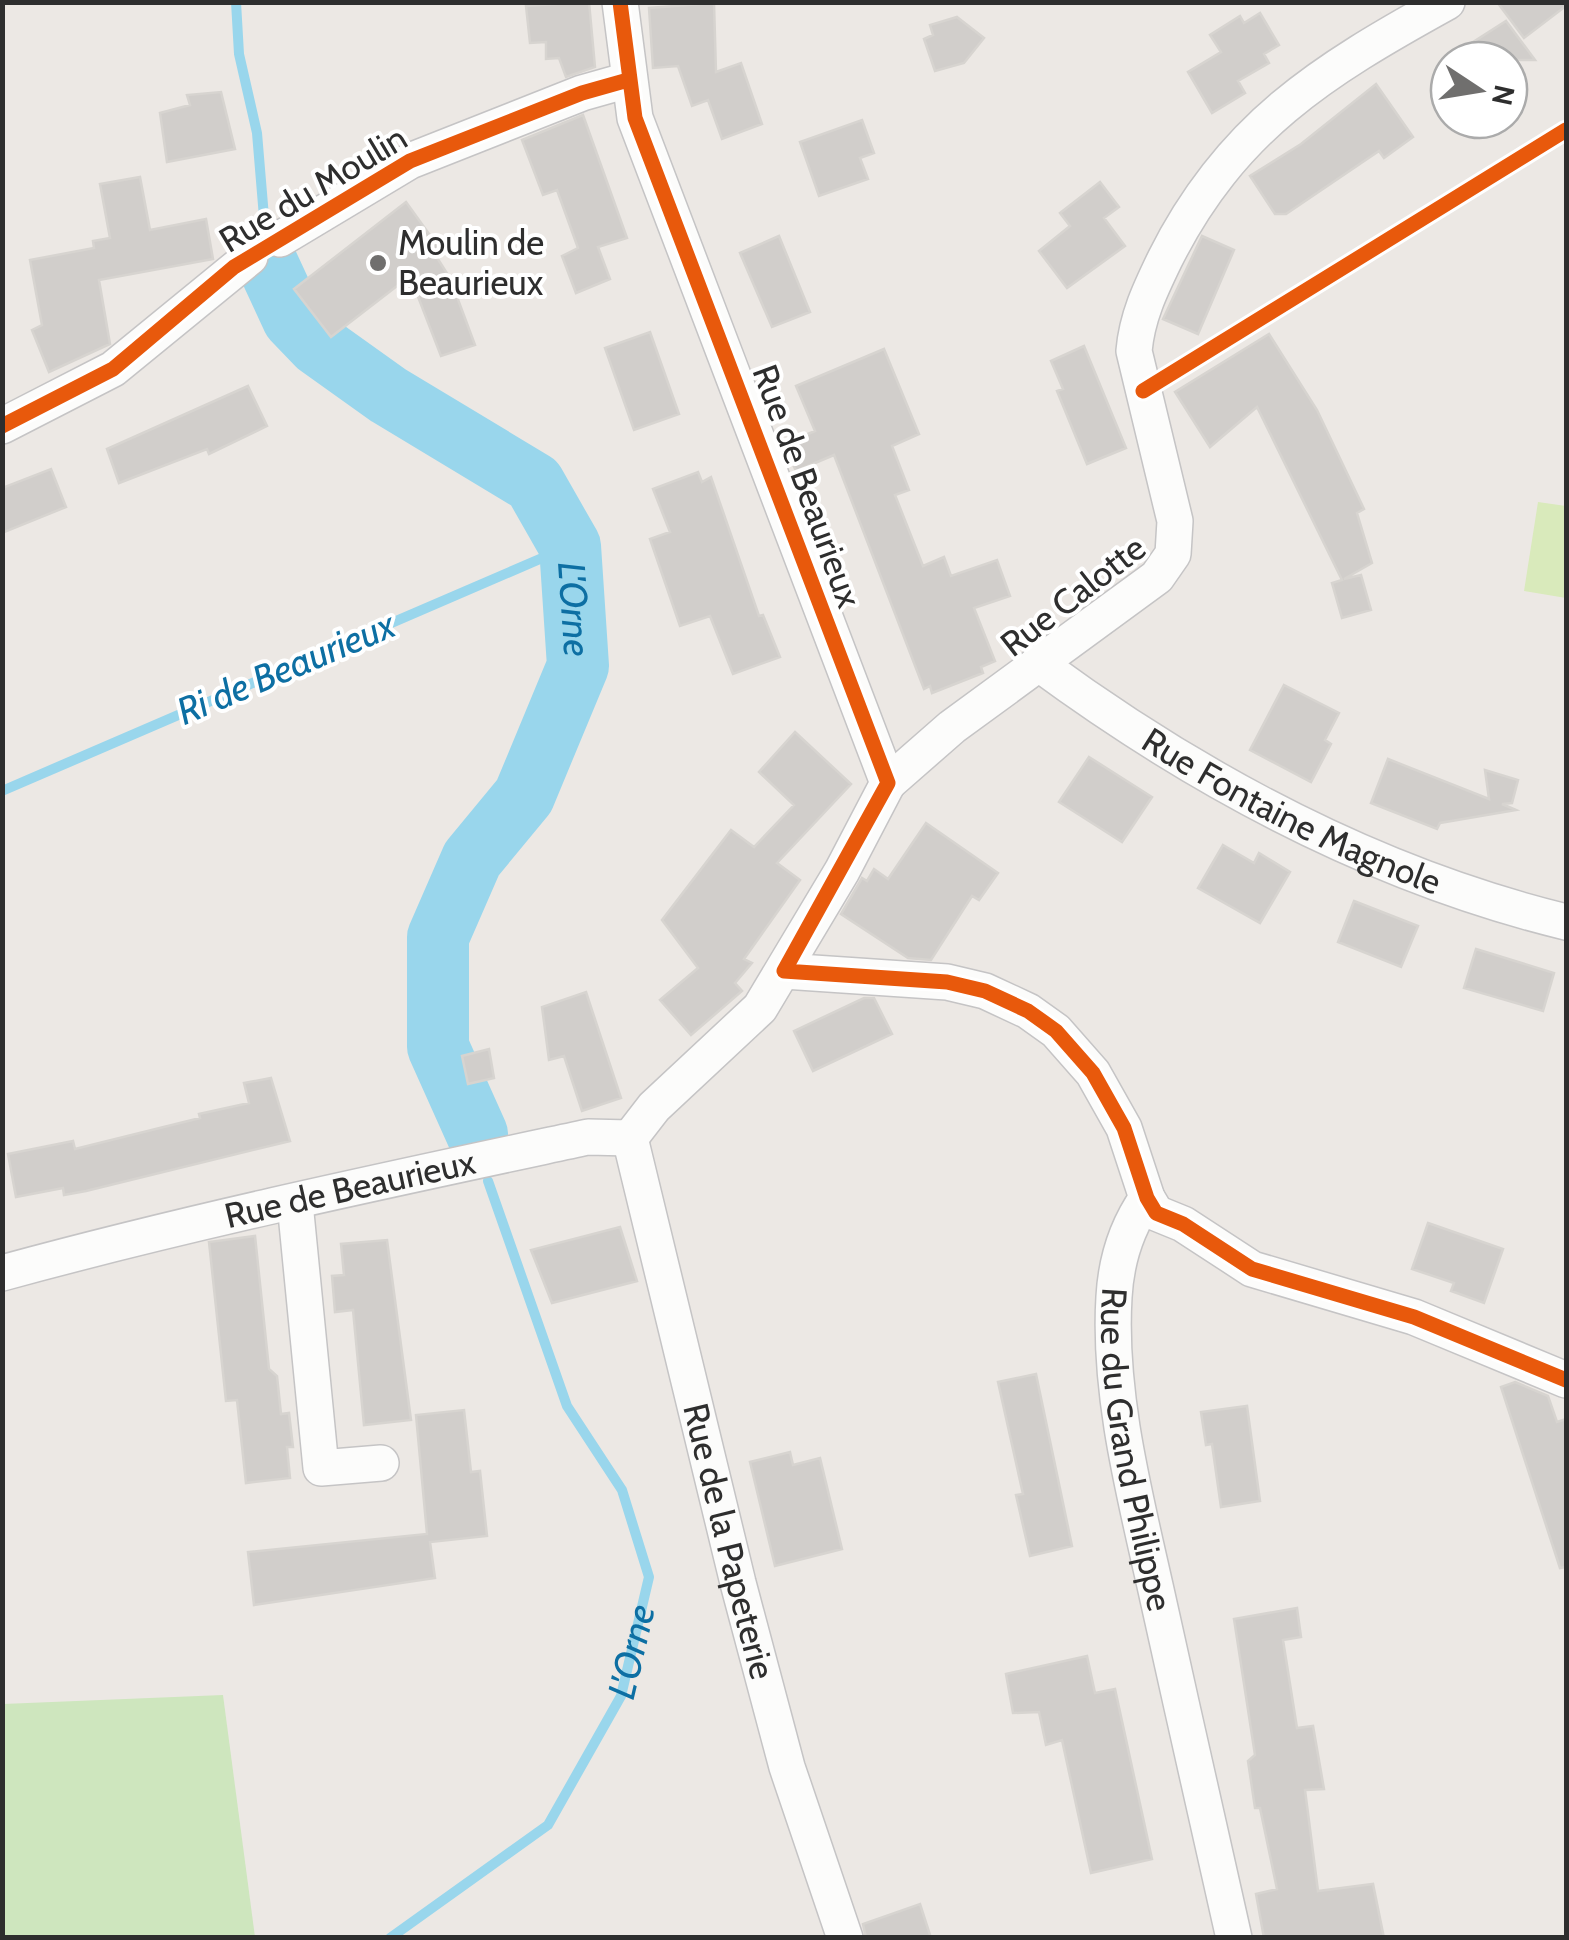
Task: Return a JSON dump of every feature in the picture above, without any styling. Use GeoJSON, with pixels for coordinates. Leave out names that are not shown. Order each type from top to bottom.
{"type":"FeatureCollection","features":[{"type":"Feature","properties":{"kind":"street","name":"Rue de Beaurieux"},"geometry":{"type":"LineString","coordinates":[[620,2],[636,118],[888,783]]}},
{"type":"Feature","properties":{"kind":"street","name":"Rue Calotte"},"geometry":{"type":"LineString","coordinates":[[888,783],[952,727],[1157,578],[1173,554],[1176,520],[1134,352],[1136,323],[1177,236],[1209,181],[1291,100],[1379,40],[1447,2]]}},
{"type":"Feature","properties":{"kind":"street","name":"Rue du Moulin"},"geometry":{"type":"LineString","coordinates":[[2,426],[114,370],[265,248],[410,161],[628,80]]}},
{"type":"Feature","properties":{"kind":"street","name":"Rue Fontaine Magnole"},"geometry":{"type":"LineString","coordinates":[[1038,663],[1166,751],[1259,804],[1387,863],[1566,922]]}},
{"type":"Feature","properties":{"kind":"street"},"geometry":{"type":"LineString","coordinates":[[630,1138],[654,1107],[760,1008],[888,783]]}},
{"type":"Feature","properties":{"kind":"street"},"geometry":{"type":"LineString","coordinates":[[784,970],[947,982],[985,992],[1028,1012],[1056,1031],[1094,1073],[1124,1128],[1147,1198],[1156,1213],[1183,1224],[1252,1269],[1414,1318],[1566,1380]]}},
{"type":"Feature","properties":{"kind":"street","name":"Rue de Beaurieux"},"geometry":{"type":"LineString","coordinates":[[2,1273],[198,1220],[296,1203],[462,1163],[588,1137],[630,1138]]}},
{"type":"Feature","properties":{"kind":"street","name":"Rue de la Papeterie"},"geometry":{"type":"LineString","coordinates":[[630,1138],[752,1638],[787,1767],[845,1938]]}},
{"type":"Feature","properties":{"kind":"street","name":"Rue du Grand Philippe"},"geometry":{"type":"LineString","coordinates":[[1147,1198],[1127,1232],[1116,1274],[1114,1338],[1119,1394],[1144,1535],[1234,1938]]}},
{"type":"Feature","properties":{"kind":"street"},"geometry":{"type":"LineString","coordinates":[[296,1203],[321,1468],[381,1464]]}},
{"type":"Feature","properties":{"kind":"green space"},"geometry":{"type":"Polygon","coordinates":[[[1538,502],[1566,506],[1566,598],[1524,591],[1538,502]]]}},
{"type":"Feature","properties":{"kind":"green space"},"geometry":{"type":"Polygon","coordinates":[[[223,1695],[255,1937],[3,1937],[3,1704],[223,1695]]]}},
{"type":"Feature","properties":{"kind":"building"},"geometry":{"type":"Polygon","coordinates":[[[589,2],[595,67],[566,77],[559,58],[546,59],[546,42],[530,43],[526,6],[589,2]]]}},
{"type":"Feature","properties":{"kind":"building"},"geometry":{"type":"Polygon","coordinates":[[[1497,2],[1566,2],[1566,6],[1524,38],[1497,2]]]}},
{"type":"Feature","properties":{"kind":"building"},"geometry":{"type":"Polygon","coordinates":[[[714,3],[716,72],[741,63],[762,124],[722,139],[708,100],[692,106],[678,66],[653,68],[649,8],[714,3]]]}},
{"type":"Feature","properties":{"kind":"building"},"geometry":{"type":"Polygon","coordinates":[[[1260,13],[1279,45],[1264,54],[1269,63],[1238,81],[1245,93],[1212,113],[1188,72],[1221,52],[1210,35],[1240,16],[1244,23],[1260,13]]]}},
{"type":"Feature","properties":{"kind":"building"},"geometry":{"type":"Polygon","coordinates":[[[957,17],[984,38],[964,63],[935,71],[924,39],[933,35],[930,25],[957,17]]]}},
{"type":"Feature","properties":{"kind":"building"},"geometry":{"type":"Polygon","coordinates":[[[1506,21],[1520,40],[1476,40],[1506,21]]]}},
{"type":"Feature","properties":{"kind":"building"},"geometry":{"type":"Polygon","coordinates":[[[1376,84],[1413,137],[1384,158],[1379,151],[1286,214],[1275,214],[1250,176],[1301,144],[1376,84]]]}},
{"type":"Feature","properties":{"kind":"building"},"geometry":{"type":"Polygon","coordinates":[[[221,92],[235,149],[167,162],[160,113],[190,105],[187,95],[221,92]]]}},
{"type":"Feature","properties":{"kind":"building"},"geometry":{"type":"Polygon","coordinates":[[[583,115],[627,238],[598,247],[610,279],[576,293],[562,256],[578,248],[557,190],[543,195],[522,140],[583,115]]]}},
{"type":"Feature","properties":{"kind":"building"},"geometry":{"type":"Polygon","coordinates":[[[862,120],[874,153],[860,158],[868,179],[819,196],[800,142],[862,120]]]}},
{"type":"Feature","properties":{"kind":"building"},"geometry":{"type":"Polygon","coordinates":[[[140,177],[150,230],[206,219],[213,259],[99,280],[110,344],[49,372],[32,330],[42,325],[30,260],[94,248],[93,241],[110,238],[100,184],[140,177]]]}},
{"type":"Feature","properties":{"kind":"building"},"geometry":{"type":"Polygon","coordinates":[[[1100,182],[1119,207],[1104,218],[1125,246],[1067,288],[1039,251],[1070,226],[1060,213],[1100,182]]]}},
{"type":"Feature","properties":{"kind":"building","name":"Moulin de Beaurieux"},"geometry":{"type":"Polygon","coordinates":[[[406,202],[442,252],[436,256],[450,278],[475,345],[441,356],[410,276],[331,337],[294,289],[406,202]]]}},
{"type":"Feature","properties":{"kind":"building"},"geometry":{"type":"Polygon","coordinates":[[[779,236],[810,312],[772,327],[740,253],[779,236]]]}},
{"type":"Feature","properties":{"kind":"building"},"geometry":{"type":"Polygon","coordinates":[[[1202,236],[1234,250],[1198,334],[1163,319],[1202,236]]]}},
{"type":"Feature","properties":{"kind":"building"},"geometry":{"type":"Polygon","coordinates":[[[650,332],[679,414],[634,430],[605,348],[650,332]]]}},
{"type":"Feature","properties":{"kind":"building"},"geometry":{"type":"Polygon","coordinates":[[[1269,334],[1317,410],[1364,509],[1357,513],[1372,563],[1344,579],[1361,575],[1371,610],[1342,618],[1332,583],[1342,580],[1257,407],[1210,447],[1175,392],[1269,334]]]}},
{"type":"Feature","properties":{"kind":"building"},"geometry":{"type":"Polygon","coordinates":[[[1084,346],[1126,448],[1087,464],[1057,391],[1063,389],[1051,361],[1084,346]]]}},
{"type":"Feature","properties":{"kind":"building"},"geometry":{"type":"Polygon","coordinates":[[[884,349],[919,434],[892,446],[909,490],[895,495],[923,566],[944,557],[951,576],[997,560],[1010,596],[974,608],[995,661],[981,667],[983,673],[932,693],[930,686],[924,689],[834,455],[796,471],[784,444],[815,431],[796,386],[884,349]]]}},
{"type":"Feature","properties":{"kind":"building"},"geometry":{"type":"Polygon","coordinates":[[[248,386],[267,426],[209,454],[207,449],[119,483],[107,449],[248,386]]]}},
{"type":"Feature","properties":{"kind":"building"},"geometry":{"type":"Polygon","coordinates":[[[51,469],[66,507],[2,533],[2,488],[51,469]]]}},
{"type":"Feature","properties":{"kind":"building"},"geometry":{"type":"Polygon","coordinates":[[[698,472],[702,482],[711,477],[759,616],[763,615],[780,657],[733,674],[710,616],[680,626],[650,539],[670,532],[653,489],[698,472]]]}},
{"type":"Feature","properties":{"kind":"building"},"geometry":{"type":"Polygon","coordinates":[[[1284,685],[1339,713],[1325,740],[1331,744],[1311,782],[1250,750],[1284,685]]]}},
{"type":"Feature","properties":{"kind":"building"},"geometry":{"type":"Polygon","coordinates":[[[795,732],[851,784],[777,863],[800,880],[744,959],[752,963],[735,983],[742,991],[691,1035],[660,1000],[698,968],[662,920],[731,830],[754,847],[794,805],[759,772],[795,732]]]}},
{"type":"Feature","properties":{"kind":"building"},"geometry":{"type":"Polygon","coordinates":[[[1089,757],[1152,797],[1122,842],[1059,802],[1089,757]]]}},
{"type":"Feature","properties":{"kind":"building"},"geometry":{"type":"Polygon","coordinates":[[[1388,759],[1489,799],[1485,770],[1518,780],[1512,803],[1502,804],[1516,810],[1440,823],[1437,829],[1371,803],[1388,759]]]}},
{"type":"Feature","properties":{"kind":"building"},"geometry":{"type":"Polygon","coordinates":[[[926,823],[998,873],[979,900],[972,896],[931,960],[908,958],[841,914],[862,878],[867,881],[874,869],[888,879],[926,823]]]}},
{"type":"Feature","properties":{"kind":"building"},"geometry":{"type":"Polygon","coordinates":[[[1223,845],[1254,863],[1259,853],[1290,872],[1260,923],[1198,888],[1223,845]]]}},
{"type":"Feature","properties":{"kind":"building"},"geometry":{"type":"Polygon","coordinates":[[[1354,901],[1418,926],[1401,967],[1338,942],[1354,901]]]}},
{"type":"Feature","properties":{"kind":"building"},"geometry":{"type":"Polygon","coordinates":[[[1476,949],[1554,973],[1543,1011],[1464,988],[1476,949]]]}},
{"type":"Feature","properties":{"kind":"building"},"geometry":{"type":"Polygon","coordinates":[[[586,992],[621,1098],[582,1111],[564,1056],[549,1060],[542,1007],[586,992]]]}},
{"type":"Feature","properties":{"kind":"building"},"geometry":{"type":"Polygon","coordinates":[[[864,998],[874,998],[892,1034],[813,1071],[794,1031],[864,998]]]}},
{"type":"Feature","properties":{"kind":"building"},"geometry":{"type":"Polygon","coordinates":[[[489,1049],[494,1078],[468,1084],[462,1056],[489,1049]]]}},
{"type":"Feature","properties":{"kind":"building"},"geometry":{"type":"Polygon","coordinates":[[[271,1078],[290,1141],[86,1191],[64,1195],[63,1188],[16,1197],[8,1154],[73,1141],[75,1149],[200,1118],[199,1114],[249,1103],[244,1083],[271,1078]]]}},
{"type":"Feature","properties":{"kind":"building"},"geometry":{"type":"Polygon","coordinates":[[[1428,1223],[1503,1249],[1484,1303],[1451,1291],[1454,1283],[1412,1269],[1428,1223]]]}},
{"type":"Feature","properties":{"kind":"building"},"geometry":{"type":"Polygon","coordinates":[[[620,1227],[637,1281],[552,1303],[531,1250],[620,1227]]]}},
{"type":"Feature","properties":{"kind":"building"},"geometry":{"type":"Polygon","coordinates":[[[255,1236],[269,1369],[277,1376],[281,1414],[289,1413],[293,1447],[287,1447],[290,1478],[246,1483],[237,1400],[226,1401],[209,1242],[255,1236]]]}},
{"type":"Feature","properties":{"kind":"building"},"geometry":{"type":"Polygon","coordinates":[[[387,1240],[411,1420],[364,1425],[353,1310],[335,1312],[332,1276],[344,1275],[341,1244],[387,1240]]]}},
{"type":"Feature","properties":{"kind":"building"},"geometry":{"type":"Polygon","coordinates":[[[1036,1374],[1072,1546],[1030,1556],[1016,1495],[1023,1494],[998,1382],[1036,1374]]]}},
{"type":"Feature","properties":{"kind":"building"},"geometry":{"type":"Polygon","coordinates":[[[1515,1382],[1548,1396],[1557,1422],[1566,1419],[1566,1567],[1560,1568],[1501,1387],[1515,1382]]]}},
{"type":"Feature","properties":{"kind":"building"},"geometry":{"type":"Polygon","coordinates":[[[1247,1406],[1260,1501],[1221,1507],[1212,1444],[1206,1445],[1201,1412],[1247,1406]]]}},
{"type":"Feature","properties":{"kind":"building"},"geometry":{"type":"Polygon","coordinates":[[[464,1410],[471,1472],[480,1471],[487,1536],[430,1542],[435,1578],[254,1605],[248,1552],[427,1534],[416,1415],[464,1410]]]}},
{"type":"Feature","properties":{"kind":"building"},"geometry":{"type":"Polygon","coordinates":[[[790,1452],[793,1465],[820,1458],[842,1549],[775,1566],[750,1462],[790,1452]]]}},
{"type":"Feature","properties":{"kind":"building"},"geometry":{"type":"Polygon","coordinates":[[[1297,1608],[1301,1637],[1283,1640],[1297,1728],[1313,1726],[1324,1789],[1305,1790],[1318,1891],[1373,1884],[1384,1938],[1264,1938],[1256,1894],[1277,1889],[1260,1808],[1255,1808],[1248,1761],[1255,1755],[1234,1619],[1297,1608]]]}},
{"type":"Feature","properties":{"kind":"building"},"geometry":{"type":"Polygon","coordinates":[[[1087,1656],[1095,1693],[1115,1689],[1152,1859],[1091,1873],[1062,1740],[1046,1745],[1039,1712],[1013,1713],[1006,1674],[1087,1656]]]}},
{"type":"Feature","properties":{"kind":"building"},"geometry":{"type":"Polygon","coordinates":[[[920,1904],[931,1938],[866,1938],[863,1924],[920,1904]]]}},
{"type":"Feature","properties":{"kind":"waterway","name":"L'Orne"},"geometry":{"type":"LineString","coordinates":[[236,2],[239,54],[257,133],[268,265]]}},
{"type":"Feature","properties":{"kind":"waterway","name":"L'Orne"},"geometry":{"type":"LineString","coordinates":[[268,265],[293,319],[318,345],[388,395],[534,483],[570,546],[578,666],[524,796],[472,859],[438,937],[438,1047],[477,1134]]}},
{"type":"Feature","properties":{"kind":"waterway","name":"Ri de Beaurieux"},"geometry":{"type":"LineString","coordinates":[[2,791],[570,546]]}},
{"type":"Feature","properties":{"kind":"waterway","name":"L'Orne"},"geometry":{"type":"LineString","coordinates":[[390,1938],[548,1825],[621,1696],[649,1577],[622,1490],[567,1406],[488,1181]]}},
{"type":"Feature","properties":{"kind":"cycle path"},"geometry":{"type":"LineString","coordinates":[[620,2],[635,118],[888,783],[784,971],[947,982],[985,991],[1028,1011],[1056,1031],[1093,1073],[1124,1128],[1147,1198],[1156,1213],[1183,1224],[1252,1269],[1414,1317],[1566,1380]]}},
{"type":"Feature","properties":{"kind":"cycle path"},"geometry":{"type":"LineString","coordinates":[[2,426],[113,369],[234,267],[410,161],[582,93],[628,80]]}},
{"type":"Feature","properties":{"kind":"cycle path"},"geometry":{"type":"LineString","coordinates":[[1143,391],[1566,130]]}},
{"type":"Feature","properties":{"kind":"place","name":"Moulin de Beaurieux"},"geometry":{"type":"Point","coordinates":[378,263]}}]}
